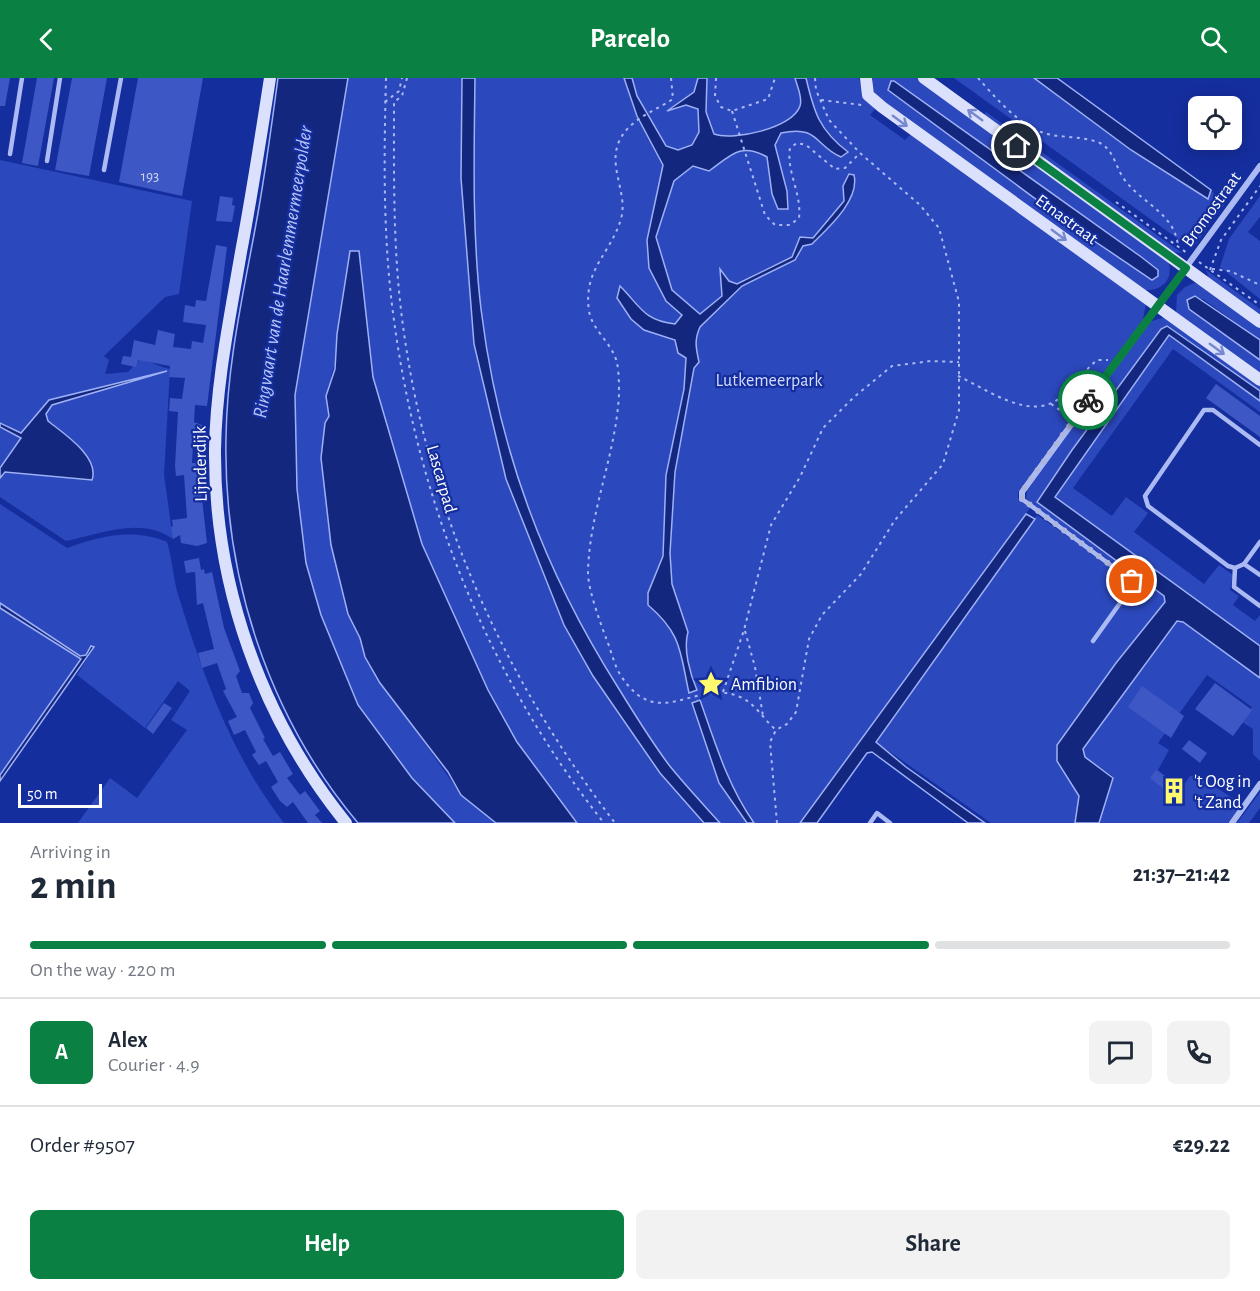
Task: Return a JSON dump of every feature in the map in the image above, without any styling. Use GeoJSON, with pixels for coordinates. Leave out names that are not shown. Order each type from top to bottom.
{"type":"FeatureCollection","features":[{"type":"Feature","properties":{"kind":"street","name":"Lijnderdijk"},"geometry":{"type":"LineString","coordinates":[[270,78],[224,351],[216,428],[217,492],[235,603],[257,676],[296,751],[346,823]]}},
{"type":"Feature","properties":{"kind":"street","name":"Etnastraat"},"geometry":{"type":"LineString","coordinates":[[866,78],[868,95],[882,108],[1260,380]]}},
{"type":"Feature","properties":{"kind":"street","name":"Etnastraat"},"geometry":{"type":"LineString","coordinates":[[924,78],[1260,322]]}},
{"type":"Feature","properties":{"kind":"street","name":"Bromostraat"},"geometry":{"type":"LineString","coordinates":[[1022,499],[1022,492],[1074,419],[1260,166]]}},
{"type":"Feature","properties":{"kind":"street"},"geometry":{"type":"LineString","coordinates":[[1232,823],[1260,784]]}},
{"type":"Feature","properties":{"kind":"lane"},"geometry":{"type":"LineString","coordinates":[[10,154],[22,78]]}},
{"type":"Feature","properties":{"kind":"lane"},"geometry":{"type":"LineString","coordinates":[[47,161],[60,78]]}},
{"type":"Feature","properties":{"kind":"lane"},"geometry":{"type":"LineString","coordinates":[[105,170],[121,78]]}},
{"type":"Feature","properties":{"kind":"lane"},"geometry":{"type":"LineString","coordinates":[[1260,445],[1214,410],[1204,410],[1145,496],[1148,506],[1228,566],[1235,568],[1244,564],[1260,542]]}},
{"type":"Feature","properties":{"kind":"lane"},"geometry":{"type":"LineString","coordinates":[[1022,499],[1132,581],[1133,585],[1093,641]]}},
{"type":"Feature","properties":{"kind":"lane"},"geometry":{"type":"LineString","coordinates":[[1244,564],[1260,575]]}},
{"type":"Feature","properties":{"kind":"lane"},"geometry":{"type":"LineString","coordinates":[[1235,568],[1234,587],[1260,606]]}},
{"type":"Feature","properties":{"kind":"lane"},"geometry":{"type":"LineString","coordinates":[[870,823],[877,813],[890,823]]}},
{"type":"Feature","properties":{"kind":"path","name":"Lascarpad"},"geometry":{"type":"LineString","coordinates":[[386,78],[384,175],[393,313],[411,419],[437,514],[470,601],[519,699],[572,781],[604,823]]}},
{"type":"Feature","properties":{"kind":"path"},"geometry":{"type":"LineString","coordinates":[[385,102],[399,91],[402,78]]}},
{"type":"Feature","properties":{"kind":"path"},"geometry":{"type":"LineString","coordinates":[[394,102],[402,96],[407,78]]}},
{"type":"Feature","properties":{"kind":"path"},"geometry":{"type":"LineString","coordinates":[[671,78],[673,99],[632,123],[617,146],[615,173],[622,198],[621,218],[612,241],[596,264],[588,292],[589,314],[617,361],[619,393],[616,423],[594,525],[588,575],[603,630],[621,676],[639,696],[662,705],[706,693],[723,692],[751,703],[763,719],[776,730]]}},
{"type":"Feature","properties":{"kind":"path"},"geometry":{"type":"LineString","coordinates":[[716,78],[715,96],[721,107],[732,111],[768,99],[775,78]]}},
{"type":"Feature","properties":{"kind":"path"},"geometry":{"type":"LineString","coordinates":[[777,823],[770,742],[776,730],[787,723],[796,712],[809,639],[822,615],[861,574],[895,520],[943,464],[959,410],[959,302],[939,228],[920,205],[860,153],[829,120],[815,78]]}},
{"type":"Feature","properties":{"kind":"path"},"geometry":{"type":"LineString","coordinates":[[978,78],[1001,104],[1040,131],[1099,142],[1110,151],[1121,175],[1134,193],[1150,202],[1167,220],[1174,230],[1178,246]]}},
{"type":"Feature","properties":{"kind":"path"},"geometry":{"type":"LineString","coordinates":[[394,94],[396,237],[400,301],[420,417],[436,478],[458,544],[502,649],[555,739],[615,823]]}},
{"type":"Feature","properties":{"kind":"path"},"geometry":{"type":"LineString","coordinates":[[821,100],[882,108]]}},
{"type":"Feature","properties":{"kind":"path"},"geometry":{"type":"LineString","coordinates":[[732,111],[765,215],[775,225],[790,225],[799,218],[801,203],[788,156],[790,148],[797,143],[806,145],[835,169],[845,168],[860,153]]}},
{"type":"Feature","properties":{"kind":"path","name":"Bromostraat"},"geometry":{"type":"LineString","coordinates":[[1260,186],[1221,240],[1210,270],[1214,268],[1230,271],[1260,285]]}},
{"type":"Feature","properties":{"kind":"path"},"geometry":{"type":"LineString","coordinates":[[958,375],[1018,405],[1036,407],[1051,404],[1097,360],[1116,361]]}},
{"type":"Feature","properties":{"kind":"path"},"geometry":{"type":"LineString","coordinates":[[723,692],[744,630],[771,525],[800,477],[823,428],[854,397],[892,366],[931,361],[958,362]]}},
{"type":"Feature","properties":{"kind":"path"},"geometry":{"type":"LineString","coordinates":[[1051,404],[1074,419]]}},
{"type":"Feature","properties":{"kind":"path"},"geometry":{"type":"LineString","coordinates":[[744,630],[755,667],[763,719]]}},
{"type":"Feature","properties":{"kind":"path"},"geometry":{"type":"LineString","coordinates":[[712,684],[717,692]]}},
{"type":"Feature","properties":{"kind":"green space"},"geometry":{"type":"Polygon","coordinates":[[[348,78],[462,78],[461,178],[474,344],[506,479],[564,624],[593,676],[660,773],[704,823],[577,823],[517,742],[488,690],[422,544],[373,377],[359,251],[337,334],[336,361],[331,375],[329,416],[325,423],[321,458],[331,545],[348,614],[360,638],[365,657],[461,795],[496,823],[455,823],[412,778],[358,705],[321,615],[306,563],[297,489],[295,395],[348,78]]]}},
{"type":"Feature","properties":{"kind":"green space","name":"Lutkemeerpark"},"geometry":{"type":"Polygon","coordinates":[[[470,78],[859,78],[864,97],[875,109],[870,115],[905,140],[912,133],[1146,304],[1143,319],[1148,322],[1166,317],[1260,383],[1260,391],[1174,330],[1167,326],[1161,329],[1072,450],[1037,502],[1164,596],[1165,602],[1116,663],[1057,745],[1056,748],[1080,796],[1075,823],[991,823],[876,742],[1037,515],[1148,592],[1147,588],[1029,502],[1026,497],[1028,487],[1088,396],[1018,492],[1018,498],[1030,508],[864,744],[803,823],[712,823],[662,764],[561,603],[515,483],[478,318],[470,78]]]}},
{"type":"Feature","properties":{"kind":"green space"},"geometry":{"type":"Polygon","coordinates":[[[873,78],[918,78],[1165,256],[1170,269],[1167,280],[1158,288],[1144,290],[881,102],[872,89],[873,78]]]}},
{"type":"Feature","properties":{"kind":"green space"},"geometry":{"type":"Polygon","coordinates":[[[954,78],[1034,78],[1093,122],[1208,199],[1211,190],[1224,205],[1192,249],[954,78]]]}},
{"type":"Feature","properties":{"kind":"green space"},"geometry":{"type":"Polygon","coordinates":[[[986,112],[1182,253],[1171,252],[982,117],[986,112]]]}},
{"type":"Feature","properties":{"kind":"green space"},"geometry":{"type":"Polygon","coordinates":[[[0,160],[192,201],[179,294],[165,297],[104,356],[109,360],[105,374],[128,372],[139,360],[170,369],[164,475],[173,539],[161,532],[134,528],[106,531],[66,541],[0,497],[0,478],[55,427],[48,421],[46,414],[52,405],[166,371],[49,400],[0,468],[0,427],[11,432],[0,425],[0,160]]]}},
{"type":"Feature","properties":{"kind":"green space"},"geometry":{"type":"Polygon","coordinates":[[[1260,196],[1260,217],[1248,232],[1260,241],[1260,299],[1220,267],[1229,239],[1260,196]]]}},
{"type":"Feature","properties":{"kind":"green space"},"geometry":{"type":"Polygon","coordinates":[[[1206,270],[1260,309],[1260,317],[1210,281],[1206,270]]]}},
{"type":"Feature","properties":{"kind":"green space"},"geometry":{"type":"Polygon","coordinates":[[[1194,283],[1204,285],[1260,325],[1260,340],[1203,299],[1189,301],[1189,309],[1260,360],[1260,374],[1176,313],[1177,295],[1185,287],[1194,283]]]}},
{"type":"Feature","properties":{"kind":"green space"},"geometry":{"type":"Polygon","coordinates":[[[1169,334],[1260,401],[1260,412],[1173,349],[1073,488],[1112,516],[1126,497],[1148,513],[1134,532],[1204,584],[1219,565],[1233,575],[1230,590],[1239,596],[1233,605],[1255,621],[1260,615],[1260,646],[1055,497],[1169,334]]]}},
{"type":"Feature","properties":{"kind":"green space"},"geometry":{"type":"Polygon","coordinates":[[[0,504],[67,548],[117,535],[142,535],[167,542],[177,591],[220,712],[248,770],[284,823],[78,823],[110,778],[137,798],[187,730],[171,720],[190,691],[178,681],[145,728],[77,675],[94,648],[91,646],[86,655],[80,656],[0,603],[0,504]]]}},
{"type":"Feature","properties":{"kind":"green space"},"geometry":{"type":"Polygon","coordinates":[[[0,608],[81,659],[0,775],[0,608]]]}},
{"type":"Feature","properties":{"kind":"green space"},"geometry":{"type":"Polygon","coordinates":[[[1177,621],[1183,622],[1260,678],[1260,761],[1253,754],[1253,729],[1242,722],[1252,707],[1207,675],[1158,743],[1169,750],[1158,770],[1181,789],[1190,776],[1197,775],[1241,806],[1228,823],[1099,823],[1113,776],[1085,757],[1083,750],[1177,621]]]}},
{"type":"Feature","properties":{"kind":"green space"},"geometry":{"type":"Polygon","coordinates":[[[1260,792],[1260,808],[1249,823],[1237,823],[1260,792]]]}},
{"type":"Feature","properties":{"kind":"water","name":"Ringvaart van de Haarlemmermeerpolder"},"geometry":{"type":"Polygon","coordinates":[[[278,78],[348,78],[295,395],[297,489],[306,563],[321,615],[358,705],[412,778],[455,823],[358,823],[326,781],[299,737],[276,690],[257,642],[243,592],[233,541],[227,489],[227,409],[233,352],[261,196],[278,78]]]}},
{"type":"Feature","properties":{"kind":"water"},"geometry":{"type":"Polygon","coordinates":[[[462,78],[475,78],[476,252],[489,361],[512,460],[528,507],[568,600],[592,645],[669,765],[720,823],[704,823],[660,773],[593,676],[564,625],[506,479],[474,344],[461,178],[462,78]]]}},
{"type":"Feature","properties":{"kind":"water"},"geometry":{"type":"Polygon","coordinates":[[[624,78],[632,78],[637,96],[666,146],[678,150],[692,145],[699,132],[698,109],[686,105],[667,111],[694,92],[698,78],[707,78],[706,112],[714,134],[735,136],[762,131],[786,121],[795,114],[801,103],[795,78],[806,78],[819,120],[830,136],[848,152],[841,157],[810,134],[803,132],[781,133],[775,145],[787,191],[788,209],[778,209],[772,194],[767,157],[750,151],[736,152],[709,171],[693,166],[674,181],[656,237],[672,290],[700,314],[722,296],[720,269],[729,281],[737,284],[792,257],[800,237],[813,238],[844,201],[843,186],[849,174],[854,175],[855,184],[848,204],[812,244],[803,246],[795,260],[742,286],[700,327],[698,332],[696,344],[699,362],[694,368],[675,472],[670,553],[672,584],[688,632],[686,646],[688,661],[697,690],[689,693],[674,635],[648,605],[648,593],[663,556],[666,475],[684,389],[686,358],[678,353],[675,340],[644,330],[631,319],[617,298],[620,286],[643,311],[656,320],[675,324],[682,315],[666,301],[649,268],[647,240],[663,165],[637,116],[624,78]]]}},
{"type":"Feature","properties":{"kind":"water"},"geometry":{"type":"Polygon","coordinates":[[[1034,78],[1057,78],[1211,190],[1208,199],[1131,150],[1034,78]]]}},
{"type":"Feature","properties":{"kind":"water"},"geometry":{"type":"Polygon","coordinates":[[[891,81],[1140,256],[1158,270],[1158,276],[1152,280],[1075,228],[888,90],[891,81]]]}},
{"type":"Feature","properties":{"kind":"water"},"geometry":{"type":"Polygon","coordinates":[[[350,251],[359,251],[373,377],[422,544],[488,690],[517,742],[577,823],[496,823],[461,795],[448,772],[380,683],[365,657],[360,638],[348,614],[331,545],[321,458],[325,423],[329,416],[326,396],[335,369],[337,334],[350,251]]]}},
{"type":"Feature","properties":{"kind":"water"},"geometry":{"type":"Polygon","coordinates":[[[1195,296],[1260,340],[1260,360],[1189,309],[1187,300],[1195,296]]]}},
{"type":"Feature","properties":{"kind":"water"},"geometry":{"type":"Polygon","coordinates":[[[1167,326],[1260,391],[1260,401],[1169,335],[1055,497],[1260,646],[1260,678],[1183,622],[1177,621],[1083,749],[1085,757],[1113,778],[1099,823],[1075,823],[1079,796],[1057,761],[1057,745],[1116,663],[1165,602],[1164,596],[1037,502],[1072,450],[1161,329],[1167,326]]]}},
{"type":"Feature","properties":{"kind":"water"},"geometry":{"type":"Polygon","coordinates":[[[167,371],[52,405],[46,414],[48,421],[86,454],[93,471],[92,480],[5,472],[0,478],[0,468],[21,438],[0,427],[0,423],[21,433],[49,400],[167,371]]]}},
{"type":"Feature","properties":{"kind":"water"},"geometry":{"type":"Polygon","coordinates":[[[1026,514],[1035,519],[876,742],[906,767],[985,823],[968,823],[872,752],[867,753],[817,823],[800,823],[1026,514]]]}},
{"type":"Feature","properties":{"kind":"water"},"geometry":{"type":"Polygon","coordinates":[[[0,603],[80,656],[86,655],[91,646],[94,647],[0,781],[0,775],[81,659],[0,608],[0,603]]]}},
{"type":"Feature","properties":{"kind":"water"},"geometry":{"type":"Polygon","coordinates":[[[700,700],[729,779],[754,823],[747,823],[719,783],[692,703],[700,700]]]}},
{"type":"Feature","properties":{"kind":"building"},"geometry":{"type":"Polygon","coordinates":[[[0,78],[10,78],[5,106],[0,106],[0,78]]]}},
{"type":"Feature","properties":{"kind":"building"},"geometry":{"type":"Polygon","coordinates":[[[37,78],[54,78],[38,166],[22,163],[37,78]]]}},
{"type":"Feature","properties":{"kind":"building"},"geometry":{"type":"Polygon","coordinates":[[[72,78],[107,78],[89,176],[55,170],[72,78]]]}},
{"type":"Feature","properties":{"kind":"building"},"geometry":{"type":"Polygon","coordinates":[[[138,78],[203,78],[182,196],[119,182],[138,78]]]}},
{"type":"Feature","properties":{"kind":"building"},"geometry":{"type":"Polygon","coordinates":[[[220,196],[233,198],[232,205],[235,206],[232,222],[216,221],[220,196]]]}},
{"type":"Feature","properties":{"kind":"building"},"geometry":{"type":"Polygon","coordinates":[[[216,245],[227,247],[207,406],[195,405],[194,422],[202,425],[201,443],[193,444],[192,463],[198,463],[207,543],[197,546],[181,543],[180,535],[173,539],[171,527],[173,526],[172,520],[187,518],[184,475],[176,476],[175,466],[178,412],[169,411],[170,398],[182,399],[185,378],[169,377],[170,366],[138,360],[136,367],[121,364],[123,356],[131,357],[134,340],[155,345],[158,330],[175,334],[173,347],[191,349],[192,341],[203,343],[206,325],[183,322],[185,305],[195,307],[196,300],[206,301],[216,245]]]}},
{"type":"Feature","properties":{"kind":"building"},"geometry":{"type":"Polygon","coordinates":[[[1216,384],[1260,416],[1260,437],[1206,398],[1216,384]]]}},
{"type":"Feature","properties":{"kind":"building"},"geometry":{"type":"Polygon","coordinates":[[[199,558],[201,570],[204,569],[205,574],[212,572],[224,628],[240,671],[236,676],[242,693],[249,693],[253,703],[250,708],[265,738],[263,739],[273,756],[280,752],[293,774],[287,778],[300,795],[305,791],[320,811],[315,815],[322,823],[308,823],[293,802],[287,807],[280,801],[271,787],[278,782],[266,761],[259,765],[252,755],[256,752],[245,730],[234,735],[228,721],[237,717],[223,691],[226,689],[217,663],[202,668],[198,653],[214,649],[203,603],[197,605],[195,572],[186,573],[184,561],[199,558]]]}},
{"type":"Feature","properties":{"kind":"building"},"geometry":{"type":"Polygon","coordinates":[[[1215,683],[1252,710],[1233,736],[1195,709],[1215,683]]]}},
{"type":"Feature","properties":{"kind":"building"},"geometry":{"type":"Polygon","coordinates":[[[1142,686],[1184,716],[1171,738],[1128,707],[1142,686]]]}},
{"type":"Feature","properties":{"kind":"building"},"geometry":{"type":"Polygon","coordinates":[[[164,703],[172,708],[153,734],[146,728],[164,703]]]}},
{"type":"Feature","properties":{"kind":"building"},"geometry":{"type":"Polygon","coordinates":[[[1189,740],[1207,753],[1200,763],[1182,749],[1189,740]]]}},
{"type":"Feature","properties":{"kind":"building","name":"'t Oog in 't Zand"},"geometry":{"type":"Polygon","coordinates":[[[1156,770],[1184,790],[1177,800],[1172,797],[1169,801],[1162,795],[1165,790],[1150,778],[1156,770]]]}},
{"type":"Feature","properties":{"kind":"way so far"},"geometry":{"type":"LineString","coordinates":[[1088,400],[1022,492],[1022,499],[1132,581]]}},
{"type":"Feature","properties":{"kind":"place","name":"Amfibion"},"geometry":{"type":"Point","coordinates":[711,684]}},
{"type":"Feature","properties":{"kind":"place","name":"'t Oog in 't Zand"},"geometry":{"type":"Point","coordinates":[1174,791]}},
{"type":"Feature","properties":{"kind":"route"},"geometry":{"type":"LineString","coordinates":[[1017,146],[1186,268],[1088,400]]}}]}
